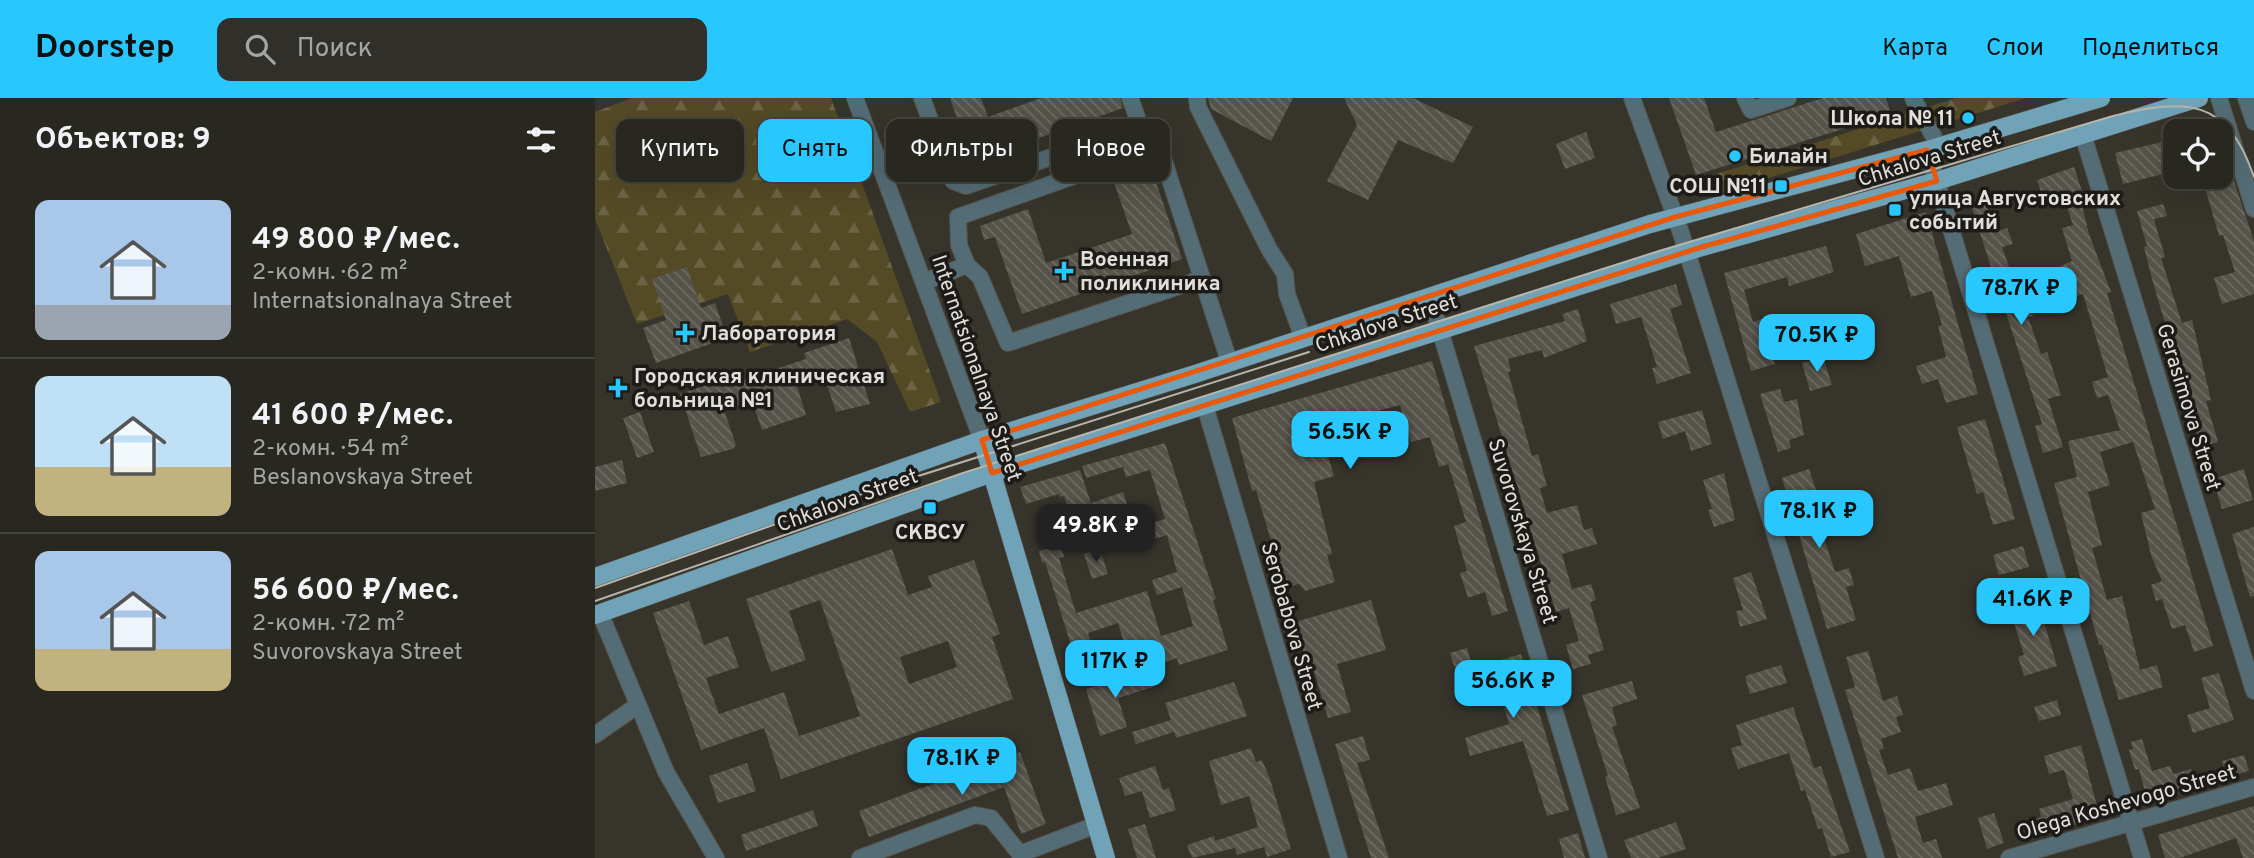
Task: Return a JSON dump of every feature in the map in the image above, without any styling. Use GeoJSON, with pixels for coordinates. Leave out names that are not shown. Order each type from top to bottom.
{"type":"FeatureCollection","features":[{"type":"Feature","properties":{"kind":"main road","name":"Chkalova Street"},"geometry":{"type":"LineString","coordinates":[[595,576],[982,440],[1675,217],[1933,148],[2101,98]]}},
{"type":"Feature","properties":{"kind":"main road","name":"Chkalova Street"},"geometry":{"type":"LineString","coordinates":[[598,614],[992,473],[1686,251],[1937,181],[2199,98]]}},
{"type":"Feature","properties":{"kind":"main road","name":"Internatsionalnaya Street"},"geometry":{"type":"LineString","coordinates":[[982,440],[1106,858]]}},
{"type":"Feature","properties":{"kind":"street","name":"Internatsionalnaya Street"},"geometry":{"type":"LineString","coordinates":[[855,98],[982,440]]}},
{"type":"Feature","properties":{"kind":"street"},"geometry":{"type":"LineString","coordinates":[[922,98],[953,181],[966,186],[1131,130],[1137,117],[1130,98]]}},
{"type":"Feature","properties":{"kind":"street"},"geometry":{"type":"LineString","coordinates":[[1197,98],[1198,107],[1221,154],[1285,274],[1287,294],[1303,338]]}},
{"type":"Feature","properties":{"kind":"street"},"geometry":{"type":"LineString","coordinates":[[1632,98],[1686,251],[1876,858]]}},
{"type":"Feature","properties":{"kind":"street"},"geometry":{"type":"LineString","coordinates":[[1745,98],[1751,110],[1788,98]]}},
{"type":"Feature","properties":{"kind":"street"},"geometry":{"type":"LineString","coordinates":[[1913,98],[1933,148],[1937,181],[2141,858]]}},
{"type":"Feature","properties":{"kind":"street"},"geometry":{"type":"LineString","coordinates":[[2219,98],[2254,209]]}},
{"type":"Feature","properties":{"kind":"street"},"geometry":{"type":"LineString","coordinates":[[2246,98],[2254,122]]}},
{"type":"Feature","properties":{"kind":"street","name":"Gerasimova Street"},"geometry":{"type":"LineString","coordinates":[[2083,135],[2254,691]]}},
{"type":"Feature","properties":{"kind":"street"},"geometry":{"type":"LineString","coordinates":[[1201,279],[1008,344],[980,277],[967,265],[959,244],[958,217],[1159,146],[1229,361]]}},
{"type":"Feature","properties":{"kind":"street"},"geometry":{"type":"LineString","coordinates":[[924,282],[967,265]]}},
{"type":"Feature","properties":{"kind":"street","name":"Suvorovskaya Street"},"geometry":{"type":"LineString","coordinates":[[1430,297],[1599,858]]}},
{"type":"Feature","properties":{"kind":"street","name":"Serobabova Street"},"geometry":{"type":"LineString","coordinates":[[1205,406],[1339,858]]}},
{"type":"Feature","properties":{"kind":"street"},"geometry":{"type":"LineString","coordinates":[[598,614],[666,772],[716,858]]}},
{"type":"Feature","properties":{"kind":"street"},"geometry":{"type":"LineString","coordinates":[[595,735],[638,705]]}},
{"type":"Feature","properties":{"kind":"street","name":"Olega Koshevogo Street"},"geometry":{"type":"LineString","coordinates":[[2009,858],[2254,787]]}},
{"type":"Feature","properties":{"kind":"street"},"geometry":{"type":"LineString","coordinates":[[860,858],[975,815],[991,818],[1019,856],[1096,825]]}},
{"type":"Feature","properties":{"kind":"highlighted area"},"geometry":{"type":"Polygon","coordinates":[[[1927,150],[1937,181],[1702,247],[992,473],[982,440],[1675,217],[1927,150]]]}},
{"type":"Feature","properties":{"kind":"green space"},"geometry":{"type":"Polygon","coordinates":[[[632,98],[831,98],[839,119],[758,119],[758,182],[861,182],[941,402],[910,412],[877,342],[847,319],[750,352],[728,294],[637,324],[595,219],[595,112],[632,98]]]}},
{"type":"Feature","properties":{"kind":"green space"},"geometry":{"type":"Polygon","coordinates":[[[1956,98],[2026,98],[1711,196],[1704,178],[1956,98]]]}},
{"type":"Feature","properties":{"kind":"building"},"geometry":{"type":"Polygon","coordinates":[[[950,98],[981,98],[988,117],[1041,98],[1120,98],[1123,108],[1092,119],[1051,119],[1051,134],[1037,139],[1037,119],[957,119],[950,98]]]}},
{"type":"Feature","properties":{"kind":"building"},"geometry":{"type":"Polygon","coordinates":[[[1208,98],[1293,98],[1271,141],[1211,109],[1208,98]]]}},
{"type":"Feature","properties":{"kind":"building"},"geometry":{"type":"Polygon","coordinates":[[[1344,98],[1413,98],[1473,127],[1453,163],[1398,140],[1368,200],[1327,181],[1357,125],[1344,98]]]}},
{"type":"Feature","properties":{"kind":"building"},"geometry":{"type":"Polygon","coordinates":[[[1669,98],[1704,98],[1716,132],[1823,98],[1886,98],[1891,114],[1696,175],[1669,98]]]}},
{"type":"Feature","properties":{"kind":"building"},"geometry":{"type":"Polygon","coordinates":[[[1586,132],[1595,158],[1565,169],[1556,144],[1586,132]]]}},
{"type":"Feature","properties":{"kind":"building"},"geometry":{"type":"Polygon","coordinates":[[[2163,142],[2163,174],[2123,184],[2115,153],[2163,142]]]}},
{"type":"Feature","properties":{"kind":"building"},"geometry":{"type":"Polygon","coordinates":[[[2074,167],[2084,197],[2080,198],[2089,234],[2111,292],[2107,293],[2213,646],[2194,652],[2185,625],[2172,629],[2162,599],[2156,601],[2151,585],[2162,581],[2151,555],[2141,513],[2155,509],[2133,442],[2100,452],[2110,485],[2088,492],[2102,545],[2092,548],[2107,600],[2122,596],[2140,670],[2157,665],[2163,687],[2119,700],[2102,645],[2099,645],[2054,483],[2077,477],[2068,441],[2120,430],[2108,395],[2097,398],[2092,382],[2108,377],[2083,294],[2066,300],[2060,284],[2065,283],[2059,267],[2072,261],[2062,228],[2073,225],[2062,192],[2043,198],[2037,180],[2074,167]]]}},
{"type":"Feature","properties":{"kind":"building"},"geometry":{"type":"Polygon","coordinates":[[[2233,178],[2254,241],[2254,294],[2222,304],[2214,278],[2235,272],[2223,235],[2219,236],[2205,189],[2233,189],[2233,178]]]}},
{"type":"Feature","properties":{"kind":"building"},"geometry":{"type":"Polygon","coordinates":[[[1114,182],[1156,182],[1182,259],[1022,314],[995,237],[984,240],[980,226],[1028,209],[1046,263],[1132,234],[1114,182]]]}},
{"type":"Feature","properties":{"kind":"building"},"geometry":{"type":"Polygon","coordinates":[[[1983,197],[1995,232],[2007,228],[2013,244],[2002,247],[2015,284],[2025,281],[2033,316],[2028,317],[2041,354],[2047,352],[2061,395],[2048,399],[2063,447],[2043,453],[2035,426],[2042,424],[1970,202],[1983,197]]]}},
{"type":"Feature","properties":{"kind":"building"},"geometry":{"type":"Polygon","coordinates":[[[2163,204],[2167,216],[2154,219],[2165,257],[2161,258],[2182,323],[2192,320],[2211,400],[2206,401],[2218,442],[2201,447],[2152,279],[2144,247],[2147,246],[2137,211],[2163,204]]]}},
{"type":"Feature","properties":{"kind":"building"},"geometry":{"type":"Polygon","coordinates":[[[1926,212],[1978,394],[1946,403],[1938,379],[1922,384],[1916,366],[1946,357],[1938,326],[1942,325],[1932,291],[1911,297],[1899,256],[1865,266],[1856,234],[1926,212]]]}},
{"type":"Feature","properties":{"kind":"building"},"geometry":{"type":"Polygon","coordinates":[[[1826,246],[1834,272],[1789,286],[1787,277],[1744,290],[1753,322],[1762,319],[1775,364],[1751,371],[1724,273],[1826,246]]]}},
{"type":"Feature","properties":{"kind":"building","name":"Лаборатория"},"geometry":{"type":"Polygon","coordinates":[[[687,267],[701,308],[715,303],[727,338],[656,363],[643,328],[666,320],[652,279],[687,267]]]}},
{"type":"Feature","properties":{"kind":"building"},"geometry":{"type":"Polygon","coordinates":[[[1676,284],[1682,305],[1670,309],[1691,373],[1657,384],[1652,368],[1657,367],[1641,317],[1616,324],[1610,304],[1676,284]]]}},
{"type":"Feature","properties":{"kind":"building"},"geometry":{"type":"Polygon","coordinates":[[[1578,309],[1587,341],[1544,358],[1542,350],[1508,359],[1511,371],[1508,372],[1532,456],[1538,454],[1547,486],[1540,488],[1547,513],[1577,505],[1584,530],[1592,528],[1597,544],[1562,554],[1572,589],[1591,584],[1596,600],[1590,602],[1604,650],[1588,655],[1591,664],[1573,669],[1566,645],[1579,641],[1569,608],[1556,612],[1474,346],[1565,321],[1562,314],[1578,309]]]}},
{"type":"Feature","properties":{"kind":"building"},"geometry":{"type":"Polygon","coordinates":[[[849,338],[870,404],[836,412],[824,376],[797,386],[806,415],[762,430],[752,401],[724,410],[736,445],[733,449],[701,457],[680,394],[719,381],[721,387],[806,359],[804,353],[849,338]]]}},
{"type":"Feature","properties":{"kind":"building"},"geometry":{"type":"Polygon","coordinates":[[[1823,357],[1832,385],[1810,391],[1802,363],[1823,357]]]}},
{"type":"Feature","properties":{"kind":"building"},"geometry":{"type":"Polygon","coordinates":[[[1432,361],[1508,611],[1492,616],[1485,592],[1468,598],[1460,573],[1467,571],[1454,526],[1466,522],[1448,464],[1439,467],[1430,437],[1411,442],[1400,405],[1362,415],[1365,424],[1322,436],[1334,476],[1314,482],[1332,554],[1327,555],[1335,582],[1305,591],[1299,584],[1285,588],[1256,490],[1252,491],[1232,418],[1432,361]]]}},
{"type":"Feature","properties":{"kind":"building"},"geometry":{"type":"Polygon","coordinates":[[[1780,389],[1784,402],[1797,399],[1804,435],[1789,440],[1791,448],[1778,452],[1760,394],[1780,389]]]}},
{"type":"Feature","properties":{"kind":"building"},"geometry":{"type":"Polygon","coordinates":[[[1702,410],[1712,444],[1691,451],[1685,431],[1663,439],[1658,422],[1702,410]]]}},
{"type":"Feature","properties":{"kind":"building"},"geometry":{"type":"Polygon","coordinates":[[[640,412],[654,452],[637,458],[623,418],[640,412]]]}},
{"type":"Feature","properties":{"kind":"building"},"geometry":{"type":"Polygon","coordinates":[[[1985,419],[2015,519],[1993,525],[1983,492],[1977,494],[1957,427],[1985,419]]]}},
{"type":"Feature","properties":{"kind":"building"},"geometry":{"type":"Polygon","coordinates":[[[1165,443],[1216,599],[1213,600],[1228,650],[1179,665],[1177,658],[1153,666],[1145,640],[1125,646],[1118,623],[1088,633],[1094,652],[1075,658],[1045,562],[1042,563],[1039,551],[1060,544],[1064,557],[1059,558],[1076,613],[1147,591],[1161,636],[1193,626],[1182,587],[1157,595],[1152,580],[1177,572],[1167,535],[1128,547],[1123,532],[1165,519],[1150,470],[1126,477],[1123,467],[1086,478],[1082,466],[1165,443]]]}},
{"type":"Feature","properties":{"kind":"building"},"geometry":{"type":"Polygon","coordinates":[[[622,460],[627,483],[595,491],[595,467],[622,460]]]}},
{"type":"Feature","properties":{"kind":"building"},"geometry":{"type":"Polygon","coordinates":[[[1809,469],[1820,502],[1827,500],[1832,518],[1819,522],[1835,572],[1849,568],[1854,585],[1846,587],[1856,620],[1827,629],[1782,478],[1809,469]]]}},
{"type":"Feature","properties":{"kind":"building"},"geometry":{"type":"Polygon","coordinates":[[[2244,469],[2253,500],[2222,509],[2213,479],[2244,469]]]}},
{"type":"Feature","properties":{"kind":"building"},"geometry":{"type":"Polygon","coordinates":[[[1080,470],[1091,503],[1123,492],[1129,511],[1073,524],[1064,496],[1060,497],[1059,494],[1026,504],[1020,487],[1080,470]]]}},
{"type":"Feature","properties":{"kind":"building"},"geometry":{"type":"Polygon","coordinates":[[[1724,473],[1735,520],[1714,527],[1708,510],[1712,509],[1703,480],[1724,473]]]}},
{"type":"Feature","properties":{"kind":"building"},"geometry":{"type":"Polygon","coordinates":[[[2254,527],[2254,596],[2250,597],[2232,534],[2254,527]]]}},
{"type":"Feature","properties":{"kind":"building"},"geometry":{"type":"Polygon","coordinates":[[[2023,546],[2029,567],[1999,575],[1993,555],[2023,546]]]}},
{"type":"Feature","properties":{"kind":"building"},"geometry":{"type":"Polygon","coordinates":[[[892,549],[908,595],[932,587],[928,576],[974,560],[1000,634],[992,637],[1013,699],[781,779],[764,728],[701,750],[653,613],[689,601],[704,645],[728,636],[739,667],[706,678],[719,714],[784,692],[799,736],[860,716],[820,600],[789,611],[806,660],[771,672],[746,599],[892,549]],[[948,641],[900,657],[909,684],[957,667],[948,641]]]}},
{"type":"Feature","properties":{"kind":"building"},"geometry":{"type":"Polygon","coordinates":[[[1100,549],[1108,574],[1092,579],[1084,554],[1100,549]]]}},
{"type":"Feature","properties":{"kind":"building"},"geometry":{"type":"Polygon","coordinates":[[[1751,572],[1767,619],[1740,627],[1736,611],[1743,610],[1733,578],[1751,572]]]}},
{"type":"Feature","properties":{"kind":"building"},"geometry":{"type":"Polygon","coordinates":[[[2037,598],[2057,666],[2024,676],[2018,657],[2024,655],[2009,606],[2037,598]]]}},
{"type":"Feature","properties":{"kind":"building"},"geometry":{"type":"Polygon","coordinates":[[[1371,600],[1386,650],[1337,664],[1351,712],[1328,718],[1314,671],[1309,672],[1295,622],[1371,600]]]}},
{"type":"Feature","properties":{"kind":"building"},"geometry":{"type":"Polygon","coordinates":[[[1467,648],[1473,669],[1521,654],[1569,810],[1547,816],[1523,741],[1470,756],[1465,738],[1509,724],[1499,690],[1465,701],[1450,653],[1467,648]]]}},
{"type":"Feature","properties":{"kind":"building"},"geometry":{"type":"Polygon","coordinates":[[[1868,651],[1883,701],[1897,696],[1903,715],[1896,717],[1901,732],[1881,739],[1884,749],[1879,750],[1888,775],[1910,768],[1918,791],[1946,783],[1953,805],[1915,817],[1923,843],[1936,839],[1942,858],[1898,858],[1845,690],[1855,687],[1846,657],[1868,651]]]}},
{"type":"Feature","properties":{"kind":"building"},"geometry":{"type":"Polygon","coordinates":[[[1781,665],[1787,683],[1750,694],[1745,676],[1781,665]]]}},
{"type":"Feature","properties":{"kind":"building"},"geometry":{"type":"Polygon","coordinates":[[[1147,670],[1153,687],[1118,698],[1127,727],[1100,736],[1086,689],[1147,670]]]}},
{"type":"Feature","properties":{"kind":"building"},"geometry":{"type":"Polygon","coordinates":[[[2219,673],[2234,720],[2193,733],[2187,715],[2210,708],[2201,678],[2219,673]]]}},
{"type":"Feature","properties":{"kind":"building"},"geometry":{"type":"Polygon","coordinates":[[[1632,681],[1637,699],[1612,707],[1617,725],[1612,727],[1640,808],[1616,815],[1605,777],[1608,776],[1582,695],[1632,681]]]}},
{"type":"Feature","properties":{"kind":"building"},"geometry":{"type":"Polygon","coordinates":[[[1234,682],[1247,716],[1176,738],[1174,732],[1136,744],[1132,732],[1171,720],[1165,703],[1234,682]]]}},
{"type":"Feature","properties":{"kind":"building"},"geometry":{"type":"Polygon","coordinates":[[[2057,700],[2061,715],[2039,721],[2034,707],[2057,700]]]}},
{"type":"Feature","properties":{"kind":"building"},"geometry":{"type":"Polygon","coordinates":[[[1793,707],[1814,768],[1821,766],[1850,852],[1831,857],[1822,828],[1818,829],[1805,790],[1801,791],[1789,753],[1738,769],[1731,748],[1742,745],[1736,725],[1793,707]]]}},
{"type":"Feature","properties":{"kind":"building"},"geometry":{"type":"Polygon","coordinates":[[[1363,736],[1370,760],[1357,763],[1389,858],[1371,858],[1335,744],[1363,736]]]}},
{"type":"Feature","properties":{"kind":"building"},"geometry":{"type":"Polygon","coordinates":[[[2142,739],[2152,771],[2170,766],[2173,774],[2191,769],[2196,788],[2148,803],[2139,769],[2135,770],[2129,750],[2133,749],[2131,742],[2142,739]]]}},
{"type":"Feature","properties":{"kind":"building"},"geometry":{"type":"Polygon","coordinates":[[[2081,745],[2100,818],[2040,835],[2036,819],[2041,817],[2039,809],[2073,799],[2064,770],[2049,774],[2044,756],[2081,745]]]}},
{"type":"Feature","properties":{"kind":"building"},"geometry":{"type":"Polygon","coordinates":[[[1251,748],[1256,762],[1262,760],[1270,779],[1291,849],[1267,857],[1264,847],[1237,855],[1235,848],[1192,858],[1187,845],[1214,836],[1215,841],[1258,827],[1249,796],[1221,805],[1209,761],[1251,748]]]}},
{"type":"Feature","properties":{"kind":"building"},"geometry":{"type":"Polygon","coordinates":[[[1020,752],[1046,824],[1021,834],[1004,787],[869,837],[859,811],[1020,752]]]}},
{"type":"Feature","properties":{"kind":"building"},"geometry":{"type":"Polygon","coordinates":[[[2244,755],[2249,771],[2227,777],[2222,761],[2244,755]]]}},
{"type":"Feature","properties":{"kind":"building"},"geometry":{"type":"Polygon","coordinates":[[[747,763],[756,791],[718,803],[709,776],[747,763]]]}},
{"type":"Feature","properties":{"kind":"building"},"geometry":{"type":"Polygon","coordinates":[[[1155,766],[1163,790],[1169,788],[1176,810],[1150,818],[1142,791],[1125,796],[1119,778],[1155,766]]]}},
{"type":"Feature","properties":{"kind":"building"},"geometry":{"type":"Polygon","coordinates":[[[2254,806],[2254,858],[2243,858],[2236,838],[2180,858],[2165,858],[2158,835],[2254,806]]]}},
{"type":"Feature","properties":{"kind":"building"},"geometry":{"type":"Polygon","coordinates":[[[813,810],[818,826],[746,851],[741,835],[813,810]]]}},
{"type":"Feature","properties":{"kind":"building"},"geometry":{"type":"Polygon","coordinates":[[[1994,813],[2004,843],[1987,849],[1978,818],[1994,813]]]}},
{"type":"Feature","properties":{"kind":"building"},"geometry":{"type":"Polygon","coordinates":[[[1676,822],[1686,849],[1658,858],[1631,858],[1624,840],[1676,822]]]}},
{"type":"Feature","properties":{"kind":"building"},"geometry":{"type":"Polygon","coordinates":[[[1145,824],[1156,858],[1137,858],[1128,829],[1145,824]]]}},
{"type":"Feature","properties":{"kind":"building"},"geometry":{"type":"Polygon","coordinates":[[[1578,833],[1585,858],[1564,858],[1559,839],[1578,833]]]}},
{"type":"Feature","properties":{"kind":"tram line"},"geometry":{"type":"LineString","coordinates":[[595,601],[963,473],[1659,251],[2113,116],[2163,107],[2201,110],[2217,118],[2231,132],[2254,177]]}},
{"type":"Feature","properties":{"kind":"tram line"},"geometry":{"type":"LineString","coordinates":[[595,588],[849,498],[1309,352]]}},
{"type":"Feature","properties":{"kind":"place","name":"Школа № 11"},"geometry":{"type":"Point","coordinates":[1968,118]}},
{"type":"Feature","properties":{"kind":"place","name":"Билайн"},"geometry":{"type":"Point","coordinates":[1735,156]}},
{"type":"Feature","properties":{"kind":"place","name":"СОШ №11"},"geometry":{"type":"Point","coordinates":[1781,186]}},
{"type":"Feature","properties":{"kind":"place","name":"улица Августовских событий"},"geometry":{"type":"Point","coordinates":[1895,210]}},
{"type":"Feature","properties":{"kind":"place","name":"Военная поликлиника"},"geometry":{"type":"Point","coordinates":[1064,271]}},
{"type":"Feature","properties":{"kind":"place","name":"Лаборатория"},"geometry":{"type":"Point","coordinates":[685,333]}},
{"type":"Feature","properties":{"kind":"place","name":"Городская клиническая больница №1"},"geometry":{"type":"Point","coordinates":[618,388]}},
{"type":"Feature","properties":{"kind":"place","name":"СКВСУ"},"geometry":{"type":"Point","coordinates":[930,508]}}]}
